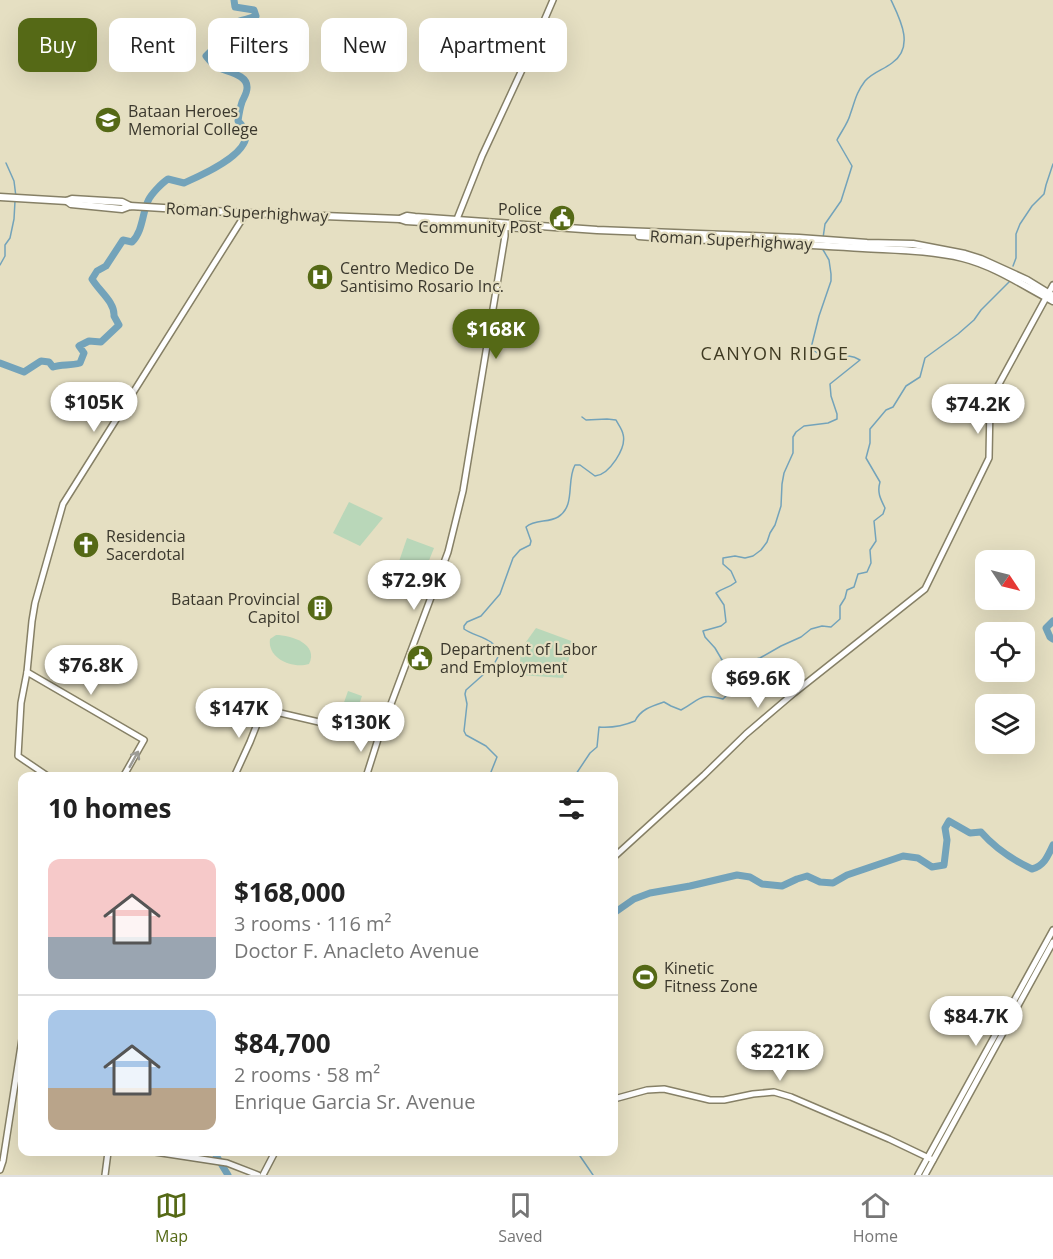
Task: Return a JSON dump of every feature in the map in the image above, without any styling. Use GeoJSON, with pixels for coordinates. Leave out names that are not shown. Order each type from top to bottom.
{"type":"FeatureCollection","features":[{"type":"Feature","properties":{"kind":"main road","name":"Roman Superhighway"},"geometry":{"type":"LineString","coordinates":[[2,197],[122,202],[130,206],[244,213],[400,219],[831,243],[913,244],[966,254],[1008,271],[1049,296],[1053,302]]}},
{"type":"Feature","properties":{"kind":"main road","name":"Roman Superhighway"},"geometry":{"type":"LineString","coordinates":[[400,219],[407,216],[505,225]]}},
{"type":"Feature","properties":{"kind":"street"},"geometry":{"type":"LineString","coordinates":[[457,219],[482,156],[553,0]]}},
{"type":"Feature","properties":{"kind":"street"},"geometry":{"type":"LineString","coordinates":[[42,772],[18,756],[21,703],[35,603],[63,504],[244,213]]}},
{"type":"Feature","properties":{"kind":"street"},"geometry":{"type":"LineString","coordinates":[[368,772],[448,552],[463,491],[505,225]]}},
{"type":"Feature","properties":{"kind":"street"},"geometry":{"type":"LineString","coordinates":[[618,853],[746,734],[925,589],[989,458],[990,401],[1053,285]]}},
{"type":"Feature","properties":{"kind":"street"},"geometry":{"type":"LineString","coordinates":[[27,672],[144,740],[126,772]]}},
{"type":"Feature","properties":{"kind":"street"},"geometry":{"type":"LineString","coordinates":[[236,772],[263,709],[379,736]]}},
{"type":"Feature","properties":{"kind":"street"},"geometry":{"type":"LineString","coordinates":[[1009,1017],[1053,930]]}},
{"type":"Feature","properties":{"kind":"street"},"geometry":{"type":"LineString","coordinates":[[918,1175],[930,1158],[1053,942]]}},
{"type":"Feature","properties":{"kind":"street"},"geometry":{"type":"LineString","coordinates":[[0,1170],[18,1064]]}},
{"type":"Feature","properties":{"kind":"street"},"geometry":{"type":"LineString","coordinates":[[618,1098],[647,1090],[664,1089],[710,1100],[774,1092],[791,1097],[930,1158]]}},
{"type":"Feature","properties":{"kind":"street"},"geometry":{"type":"LineString","coordinates":[[105,1175],[107,1156]]}},
{"type":"Feature","properties":{"kind":"street"},"geometry":{"type":"LineString","coordinates":[[179,1156],[227,1163],[258,1175]]}},
{"type":"Feature","properties":{"kind":"street"},"geometry":{"type":"LineString","coordinates":[[263,1175],[273,1156]]}},
{"type":"Feature","properties":{"kind":"street"},"geometry":{"type":"LineString","coordinates":[[925,1175],[930,1158]]}},
{"type":"Feature","properties":{"kind":"green space"},"geometry":{"type":"Polygon","coordinates":[[[349,502],[383,518],[360,546],[333,533],[349,502]]]}},
{"type":"Feature","properties":{"kind":"green space"},"geometry":{"type":"Polygon","coordinates":[[[407,538],[434,548],[416,593],[391,585],[407,538]]]}},
{"type":"Feature","properties":{"kind":"green space"},"geometry":{"type":"Polygon","coordinates":[[[536,628],[574,642],[563,678],[519,675],[521,649],[536,628]]]}},
{"type":"Feature","properties":{"kind":"green space"},"geometry":{"type":"Polygon","coordinates":[[[276,635],[296,639],[307,646],[311,657],[309,664],[289,664],[277,657],[270,646],[270,639],[276,635]]]}},
{"type":"Feature","properties":{"kind":"green space"},"geometry":{"type":"Polygon","coordinates":[[[348,691],[362,696],[355,716],[341,711],[348,691]]]}},
{"type":"Feature","properties":{"kind":"waterway"},"geometry":{"type":"LineString","coordinates":[[0,363],[24,372],[41,361],[49,362],[53,367],[80,363],[84,353],[79,346],[89,341],[101,342],[119,325],[112,306],[92,279],[97,271],[106,266],[123,240],[132,242],[136,238],[152,195],[168,179],[184,183],[222,164],[240,149],[245,141],[246,133],[238,121],[247,88],[246,83],[240,77],[215,66],[206,56],[213,49],[227,57],[232,49],[230,42],[233,24],[256,16],[254,10],[235,7],[234,0]]}},
{"type":"Feature","properties":{"kind":"waterway"},"geometry":{"type":"LineString","coordinates":[[823,238],[825,224],[841,201],[852,166],[837,140],[865,81],[892,63],[903,49],[901,24],[891,0]]}},
{"type":"Feature","properties":{"kind":"waterway"},"geometry":{"type":"LineString","coordinates":[[6,163],[14,181],[16,197]]}},
{"type":"Feature","properties":{"kind":"waterway"},"geometry":{"type":"LineString","coordinates":[[1013,266],[1016,258],[1016,234],[1032,206],[1044,194],[1053,164]]}},
{"type":"Feature","properties":{"kind":"waterway"},"geometry":{"type":"LineString","coordinates":[[0,265],[5,256],[5,245],[10,238],[15,201]]}},
{"type":"Feature","properties":{"kind":"waterway"},"geometry":{"type":"LineString","coordinates":[[577,772],[597,747],[599,727],[631,723],[647,708],[664,702],[681,710],[700,698],[709,696],[723,699],[729,693],[725,665],[703,631],[721,626],[726,622],[724,605],[716,593],[736,582],[731,571],[723,564],[723,558],[753,556],[767,542],[781,506],[782,484],[793,453],[793,437],[804,426],[828,423],[837,419],[830,384],[860,360],[850,356],[824,357],[811,348],[831,281],[829,260],[822,248]]}},
{"type":"Feature","properties":{"kind":"waterway"},"geometry":{"type":"LineString","coordinates":[[730,689],[737,666],[744,660],[760,658],[801,637],[811,629],[822,626],[831,627],[840,619],[840,606],[847,590],[854,587],[858,574],[867,572],[871,563],[870,550],[876,541],[874,521],[883,514],[885,508],[880,495],[880,482],[866,458],[870,443],[870,429],[886,410],[893,407],[906,386],[920,377],[925,358],[974,320],[1010,281]]}},
{"type":"Feature","properties":{"kind":"waterway"},"geometry":{"type":"LineString","coordinates":[[491,772],[497,757],[486,746],[466,735],[464,731],[467,704],[465,694],[466,690],[493,666],[499,655],[490,641],[469,632],[464,629],[464,626],[467,622],[481,616],[500,594],[513,558],[520,550],[530,545],[531,541],[526,527],[533,523],[554,519],[564,512],[569,500],[572,471],[575,465],[580,465],[595,476],[606,471],[620,453],[624,440],[616,420],[586,420],[582,417]]}},
{"type":"Feature","properties":{"kind":"waterway"},"geometry":{"type":"LineString","coordinates":[[1053,621],[1046,628],[1053,639]]}},
{"type":"Feature","properties":{"kind":"waterway"},"geometry":{"type":"LineString","coordinates":[[618,910],[634,899],[650,893],[737,875],[750,877],[762,884],[782,886],[807,876],[820,882],[833,883],[847,875],[903,856],[918,858],[932,867],[944,865],[947,840],[945,828],[949,821],[970,833],[981,832],[1005,853],[1032,869],[1043,863],[1053,845]]}},
{"type":"Feature","properties":{"kind":"waterway"},"geometry":{"type":"LineString","coordinates":[[216,1156],[228,1175]]}},
{"type":"Feature","properties":{"kind":"waterway"},"geometry":{"type":"LineString","coordinates":[[580,1156],[593,1175]]}},
{"type":"Feature","properties":{"kind":"place","name":"Bataan Heroes Memorial College"},"geometry":{"type":"Point","coordinates":[108,120]}},
{"type":"Feature","properties":{"kind":"place","name":"Police Community Post"},"geometry":{"type":"Point","coordinates":[562,218]}},
{"type":"Feature","properties":{"kind":"place","name":"Centro Medico De Santisimo Rosario Inc."},"geometry":{"type":"Point","coordinates":[320,277]}},
{"type":"Feature","properties":{"kind":"place","name":"Residencia Sacerdotal"},"geometry":{"type":"Point","coordinates":[86,545]}},
{"type":"Feature","properties":{"kind":"place","name":"Bataan Provincial Capitol"},"geometry":{"type":"Point","coordinates":[320,608]}},
{"type":"Feature","properties":{"kind":"place","name":"Department of Labor and Employment"},"geometry":{"type":"Point","coordinates":[420,658]}},
{"type":"Feature","properties":{"kind":"place","name":"Kinetic Fitness Zone"},"geometry":{"type":"Point","coordinates":[645,977]}},
{"type":"Feature","properties":{"kind":"district","name":"CANYON RIDGE"},"geometry":{"type":"Point","coordinates":[775,353]}}]}
